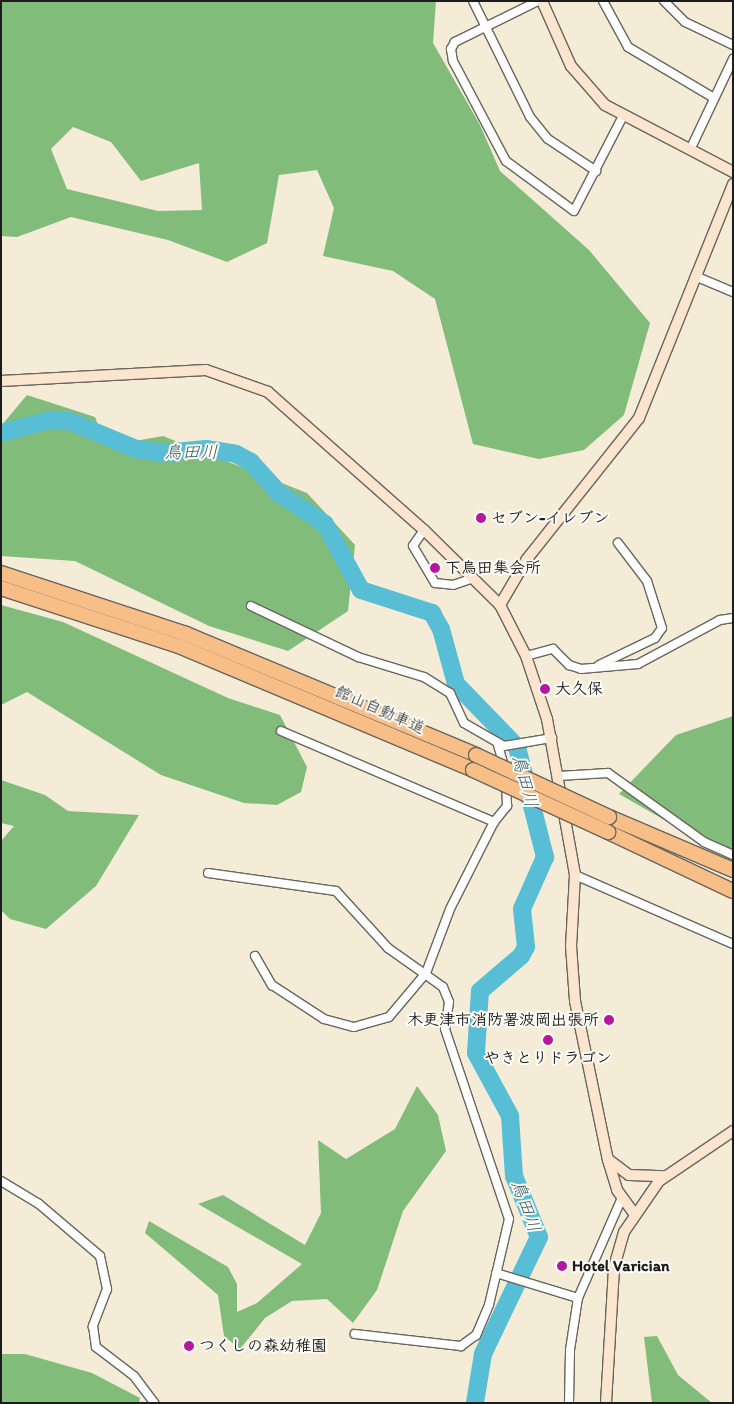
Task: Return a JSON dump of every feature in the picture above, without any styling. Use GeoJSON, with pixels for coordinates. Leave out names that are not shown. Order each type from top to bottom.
{"type":"FeatureCollection","features":[{"type":"Feature","properties":{"kind":"highway","name":"館山自動車道"},"geometry":{"type":"LineString","coordinates":[[1,573],[186,634],[476,755],[608,817],[733,870]]}},
{"type":"Feature","properties":{"kind":"highway","name":"館山自動車道"},"geometry":{"type":"LineString","coordinates":[[1,588],[181,647],[473,770],[733,891]]}},
{"type":"Feature","properties":{"kind":"highway"},"geometry":{"type":"LineString","coordinates":[[628,842],[733,895]]}},
{"type":"Feature","properties":{"kind":"street"},"geometry":{"type":"LineString","coordinates":[[473,1],[530,117],[556,145],[596,171]]}},
{"type":"Feature","properties":{"kind":"street"},"geometry":{"type":"LineString","coordinates":[[623,116],[574,211],[506,160],[453,61],[451,49],[455,42],[540,1],[583,83],[623,116],[733,172]]}},
{"type":"Feature","properties":{"kind":"street"},"geometry":{"type":"LineString","coordinates":[[603,1],[628,47],[714,98]]}},
{"type":"Feature","properties":{"kind":"street"},"geometry":{"type":"LineString","coordinates":[[664,1],[685,22],[733,45]]}},
{"type":"Feature","properties":{"kind":"street"},"geometry":{"type":"LineString","coordinates":[[690,150],[733,59]]}},
{"type":"Feature","properties":{"kind":"street"},"geometry":{"type":"LineString","coordinates":[[500,606],[527,559],[639,418],[733,184]]}},
{"type":"Feature","properties":{"kind":"street"},"geometry":{"type":"LineString","coordinates":[[695,276],[733,292]]}},
{"type":"Feature","properties":{"kind":"street"},"geometry":{"type":"LineString","coordinates":[[1,381],[206,370],[268,392],[291,409],[424,530],[500,606],[526,656],[552,738],[575,875],[571,946],[575,1002],[608,1160],[622,1198],[634,1213]]}},
{"type":"Feature","properties":{"kind":"street"},"geometry":{"type":"LineString","coordinates":[[424,530],[413,546],[435,583],[453,586],[473,578]]}},
{"type":"Feature","properties":{"kind":"street"},"geometry":{"type":"LineString","coordinates":[[599,665],[655,638],[662,628],[647,581],[618,543]]}},
{"type":"Feature","properties":{"kind":"street"},"geometry":{"type":"LineString","coordinates":[[251,606],[358,657],[424,677],[450,693],[464,722],[504,746],[552,738]]}},
{"type":"Feature","properties":{"kind":"street"},"geometry":{"type":"LineString","coordinates":[[526,656],[553,649],[569,666],[638,664],[720,620],[733,618]]}},
{"type":"Feature","properties":{"kind":"street"},"geometry":{"type":"LineString","coordinates":[[281,731],[494,822]]}},
{"type":"Feature","properties":{"kind":"street"},"geometry":{"type":"LineString","coordinates":[[255,956],[272,985],[309,1012],[340,1025],[370,1025],[389,1017],[426,974],[450,910],[494,822],[509,799],[497,742]]}},
{"type":"Feature","properties":{"kind":"street"},"geometry":{"type":"LineString","coordinates":[[559,776],[608,773],[704,842],[733,855]]}},
{"type":"Feature","properties":{"kind":"street"},"geometry":{"type":"LineString","coordinates":[[208,873],[336,892],[388,948],[444,987],[449,1002],[445,1029],[507,1207],[507,1232],[499,1274],[476,1335],[462,1346],[355,1334]]}},
{"type":"Feature","properties":{"kind":"street"},"geometry":{"type":"LineString","coordinates":[[575,875],[733,944]]}},
{"type":"Feature","properties":{"kind":"street"},"geometry":{"type":"LineString","coordinates":[[606,1403],[614,1267],[634,1213],[665,1176],[733,1131]]}},
{"type":"Feature","properties":{"kind":"street"},"geometry":{"type":"LineString","coordinates":[[608,1160],[629,1175],[665,1176]]}},
{"type":"Feature","properties":{"kind":"street"},"geometry":{"type":"LineString","coordinates":[[1,1181],[39,1204],[100,1256],[107,1289],[93,1326],[96,1347],[134,1376],[154,1403]]}},
{"type":"Feature","properties":{"kind":"street"},"geometry":{"type":"LineString","coordinates":[[569,1403],[570,1350],[578,1298],[622,1198]]}},
{"type":"Feature","properties":{"kind":"street"},"geometry":{"type":"LineString","coordinates":[[499,1274],[534,1288],[578,1298]]}},
{"type":"Feature","properties":{"kind":"green space"},"geometry":{"type":"Polygon","coordinates":[[[1,1],[436,1],[433,43],[480,125],[500,171],[589,250],[650,323],[624,415],[584,450],[539,459],[473,444],[435,299],[393,271],[323,256],[334,208],[317,170],[279,175],[267,243],[227,262],[168,240],[71,217],[17,237],[1,236],[1,1]],[[73,127],[51,149],[67,189],[158,211],[202,210],[199,163],[141,181],[111,142],[73,127]]]}},
{"type":"Feature","properties":{"kind":"green space"},"geometry":{"type":"Polygon","coordinates":[[[27,395],[95,417],[106,446],[163,436],[307,493],[355,545],[348,611],[288,651],[209,626],[75,561],[1,556],[1,426],[27,395]]]}},
{"type":"Feature","properties":{"kind":"green space"},"geometry":{"type":"Polygon","coordinates":[[[1,605],[63,622],[228,698],[280,715],[307,767],[301,792],[277,805],[244,803],[161,775],[27,692],[1,705],[1,605]]]}},
{"type":"Feature","properties":{"kind":"green space"},"geometry":{"type":"Polygon","coordinates":[[[733,716],[733,859],[619,794],[676,735],[733,716]]]}},
{"type":"Feature","properties":{"kind":"green space"},"geometry":{"type":"Polygon","coordinates":[[[1,780],[45,795],[68,811],[139,815],[96,886],[46,929],[10,919],[1,910],[1,841],[14,826],[1,823],[1,780]]]}},
{"type":"Feature","properties":{"kind":"green space"},"geometry":{"type":"Polygon","coordinates":[[[417,1086],[438,1115],[446,1151],[403,1211],[377,1290],[353,1323],[327,1299],[292,1301],[265,1318],[240,1349],[224,1336],[218,1295],[145,1233],[149,1221],[228,1267],[237,1284],[237,1312],[257,1303],[302,1264],[198,1204],[223,1195],[305,1245],[321,1213],[318,1140],[346,1159],[395,1129],[417,1086]]]}},
{"type":"Feature","properties":{"kind":"green space"},"geometry":{"type":"Polygon","coordinates":[[[657,1336],[678,1375],[712,1403],[652,1403],[644,1337],[657,1336]]]}},
{"type":"Feature","properties":{"kind":"green space"},"geometry":{"type":"Polygon","coordinates":[[[1,1354],[25,1354],[92,1373],[140,1398],[139,1403],[1,1403],[1,1354]]]}},
{"type":"Feature","properties":{"kind":"waterway","name":"鳥田川"},"geometry":{"type":"LineString","coordinates":[[1,433],[50,420],[69,421],[136,449],[165,453],[206,449],[236,454],[251,462],[279,493],[325,524],[361,590],[432,613],[441,629],[456,684],[517,747],[545,857],[522,909],[526,947],[521,956],[480,991],[476,1053],[510,1116],[514,1176],[539,1237],[483,1354],[475,1403]]}},
{"type":"Feature","properties":{"kind":"place","name":"セブン-イレブン"},"geometry":{"type":"Point","coordinates":[481,518]}},
{"type":"Feature","properties":{"kind":"place","name":"下烏田集会所"},"geometry":{"type":"Point","coordinates":[435,568]}},
{"type":"Feature","properties":{"kind":"place","name":"大久保"},"geometry":{"type":"Point","coordinates":[545,689]}},
{"type":"Feature","properties":{"kind":"place","name":"木更津市消防署波岡出張所"},"geometry":{"type":"Point","coordinates":[609,1020]}},
{"type":"Feature","properties":{"kind":"place","name":"やきとりドラゴン"},"geometry":{"type":"Point","coordinates":[548,1040]}},
{"type":"Feature","properties":{"kind":"place","name":"Hotel Varician"},"geometry":{"type":"Point","coordinates":[562,1266]}},
{"type":"Feature","properties":{"kind":"place","name":"つくしの森幼稚園"},"geometry":{"type":"Point","coordinates":[189,1346]}}]}
